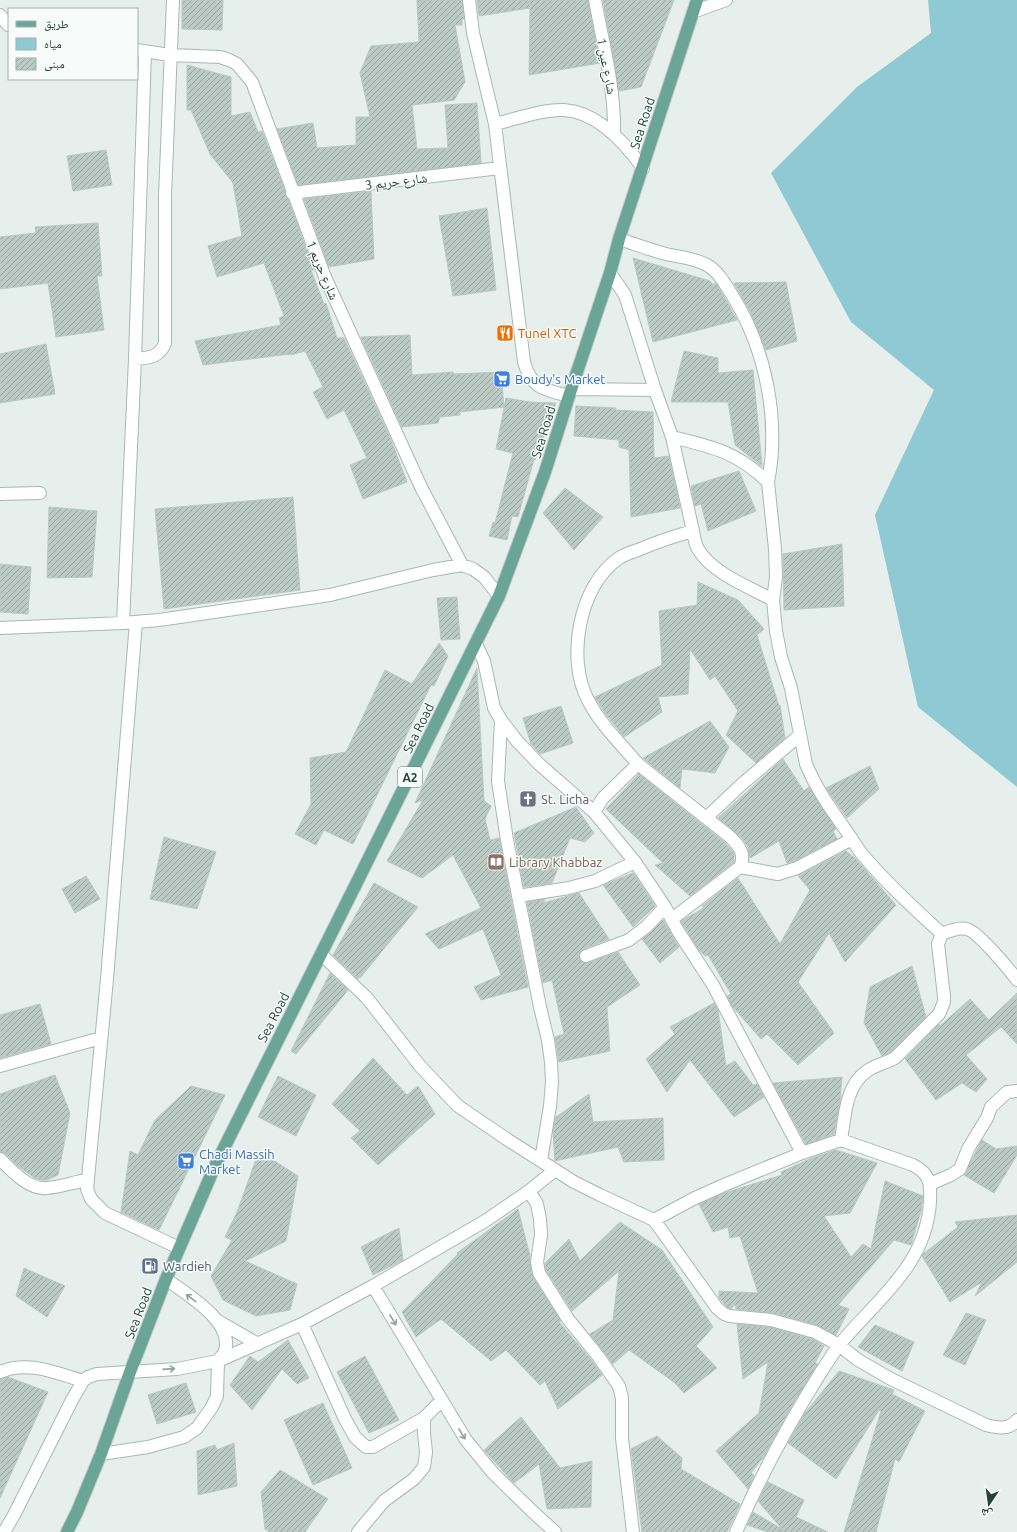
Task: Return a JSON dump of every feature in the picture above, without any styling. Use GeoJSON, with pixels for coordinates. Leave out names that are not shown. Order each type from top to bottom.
{"type":"FeatureCollection","features":[{"type":"Feature","properties":{"kind":"main road","name":"Sea Road"},"geometry":{"type":"LineString","coordinates":[[67,1532],[101,1454],[130,1372],[166,1279],[215,1166],[476,644],[498,596],[545,472],[697,0]]}},
{"type":"Feature","properties":{"kind":"street"},"geometry":{"type":"LineString","coordinates":[[135,360],[150,358],[158,354],[165,343],[165,196],[173,0]]}},
{"type":"Feature","properties":{"kind":"street"},"geometry":{"type":"LineString","coordinates":[[469,0],[472,33],[495,124],[525,368],[535,383],[539,387],[548,391],[570,392],[655,390]]}},
{"type":"Feature","properties":{"kind":"street","name":"شارع عين 1"},"geometry":{"type":"LineString","coordinates":[[595,0],[613,94],[614,133]]}},
{"type":"Feature","properties":{"kind":"street"},"geometry":{"type":"LineString","coordinates":[[693,12],[726,0]]}},
{"type":"Feature","properties":{"kind":"street"},"geometry":{"type":"LineString","coordinates":[[0,15],[6,27]]}},
{"type":"Feature","properties":{"kind":"street"},"geometry":{"type":"LineString","coordinates":[[123,623],[135,360],[141,50]]}},
{"type":"Feature","properties":{"kind":"street","name":"شارع حريم 1"},"geometry":{"type":"LineString","coordinates":[[141,50],[170,55],[220,57],[237,64],[252,82],[292,194],[325,277],[421,487],[462,565]]}},
{"type":"Feature","properties":{"kind":"street"},"geometry":{"type":"LineString","coordinates":[[495,124],[547,112],[563,110],[582,114],[614,133],[643,168]]}},
{"type":"Feature","properties":{"kind":"street","name":"شارع حريم 3"},"geometry":{"type":"LineString","coordinates":[[292,194],[500,168]]}},
{"type":"Feature","properties":{"kind":"street"},"geometry":{"type":"LineString","coordinates":[[619,239],[665,254],[694,260],[706,265],[719,276],[738,304],[755,345],[770,397],[773,429],[768,482],[776,577],[773,600],[778,646],[790,688],[805,758],[811,775],[829,808],[862,854],[916,910],[942,934]]}},
{"type":"Feature","properties":{"kind":"street"},"geometry":{"type":"LineString","coordinates":[[610,273],[625,295],[655,390],[672,437],[697,548],[703,557],[713,567],[773,600]]}},
{"type":"Feature","properties":{"kind":"street"},"geometry":{"type":"LineString","coordinates":[[672,437],[706,445],[729,453],[743,461],[768,482]]}},
{"type":"Feature","properties":{"kind":"street"},"geometry":{"type":"LineString","coordinates":[[0,494],[40,493]]}},
{"type":"Feature","properties":{"kind":"street"},"geometry":{"type":"LineString","coordinates":[[672,919],[740,867],[743,859],[739,847],[729,836],[638,764],[601,720],[588,700],[581,684],[577,663],[584,613],[596,582],[611,564],[620,557],[663,539],[693,531]]}},
{"type":"Feature","properties":{"kind":"street"},"geometry":{"type":"LineString","coordinates":[[0,628],[123,623],[221,612],[330,595],[462,565],[472,569],[484,577],[498,596]]}},
{"type":"Feature","properties":{"kind":"street"},"geometry":{"type":"LineString","coordinates":[[136,622],[87,1189],[91,1199],[105,1213],[179,1248]]}},
{"type":"Feature","properties":{"kind":"street"},"geometry":{"type":"LineString","coordinates":[[476,644],[484,661],[494,708],[501,720],[517,741],[539,764],[594,812],[635,862],[665,906],[678,931],[713,985],[802,1153]]}},
{"type":"Feature","properties":{"kind":"street"},"geometry":{"type":"LineString","coordinates":[[501,720],[498,780],[507,840],[540,1007],[548,1040],[551,1062],[552,1082],[550,1106],[541,1160]]}},
{"type":"Feature","properties":{"kind":"street"},"geometry":{"type":"LineString","coordinates":[[706,818],[742,784],[800,735]]}},
{"type":"Feature","properties":{"kind":"street"},"geometry":{"type":"LineString","coordinates":[[594,812],[603,798],[638,764]]}},
{"type":"Feature","properties":{"kind":"street"},"geometry":{"type":"LineString","coordinates":[[740,867],[778,874],[797,868],[852,839]]}},
{"type":"Feature","properties":{"kind":"street"},"geometry":{"type":"LineString","coordinates":[[518,896],[569,888],[595,881],[635,862]]}},
{"type":"Feature","properties":{"kind":"street"},"geometry":{"type":"LineString","coordinates":[[586,956],[630,940],[646,927],[665,906]]}},
{"type":"Feature","properties":{"kind":"street"},"geometry":{"type":"LineString","coordinates":[[942,934],[963,928],[973,932],[1010,970],[1017,980]]}},
{"type":"Feature","properties":{"kind":"street"},"geometry":{"type":"LineString","coordinates":[[841,1140],[852,1086],[858,1078],[875,1066],[886,1063],[895,1058],[939,1014],[944,1002],[938,944],[942,934]]}},
{"type":"Feature","properties":{"kind":"street"},"geometry":{"type":"LineString","coordinates":[[321,954],[367,998],[420,1066],[458,1106],[555,1170],[600,1195],[654,1220],[717,1308],[724,1314],[729,1316],[788,1323],[815,1332],[839,1345],[858,1360],[891,1379],[986,1425],[1000,1428],[1007,1427],[1013,1425],[1017,1420]]}},
{"type":"Feature","properties":{"kind":"street"},"geometry":{"type":"LineString","coordinates":[[0,1066],[101,1038]]}},
{"type":"Feature","properties":{"kind":"street"},"geometry":{"type":"LineString","coordinates":[[930,1184],[951,1175],[960,1169],[968,1149],[987,1118],[991,1106],[1007,1092],[1017,1091]]}},
{"type":"Feature","properties":{"kind":"street"},"geometry":{"type":"LineString","coordinates":[[654,1220],[711,1190],[802,1153],[841,1140],[913,1165],[921,1169],[926,1175],[930,1184],[930,1205],[926,1229],[912,1260],[893,1286],[839,1345],[799,1409],[766,1469],[736,1532]]}},
{"type":"Feature","properties":{"kind":"street"},"geometry":{"type":"LineString","coordinates":[[0,1159],[16,1175],[30,1184],[39,1187],[46,1188],[88,1180]]}},
{"type":"Feature","properties":{"kind":"street"},"geometry":{"type":"LineString","coordinates":[[4,1532],[72,1400],[83,1381],[88,1377],[97,1374],[177,1369],[218,1361],[258,1344],[302,1324],[373,1286],[485,1221],[529,1192],[555,1170]]}},
{"type":"Feature","properties":{"kind":"street"},"geometry":{"type":"LineString","coordinates":[[529,1192],[537,1204],[540,1219],[541,1235],[537,1262],[538,1273],[568,1319],[598,1356],[619,1386],[622,1398],[622,1438],[633,1532]]}},
{"type":"Feature","properties":{"kind":"street"},"geometry":{"type":"LineString","coordinates":[[166,1279],[204,1308],[218,1321],[258,1344]]}},
{"type":"Feature","properties":{"kind":"street"},"geometry":{"type":"LineString","coordinates":[[373,1286],[466,1440],[493,1473],[556,1532]]}},
{"type":"Feature","properties":{"kind":"street"},"geometry":{"type":"LineString","coordinates":[[101,1454],[148,1447],[184,1437],[197,1428],[212,1408],[217,1396],[218,1361],[225,1351],[225,1335],[218,1321]]}},
{"type":"Feature","properties":{"kind":"street"},"geometry":{"type":"LineString","coordinates":[[302,1324],[345,1420],[355,1437],[366,1447],[373,1447],[424,1418],[442,1401]]}},
{"type":"Feature","properties":{"kind":"street"},"geometry":{"type":"LineString","coordinates":[[0,1372],[18,1367],[30,1367],[83,1381]]}},
{"type":"Feature","properties":{"kind":"street"},"geometry":{"type":"LineString","coordinates":[[358,1532],[384,1502],[414,1479],[424,1467],[426,1452],[424,1418]]}},
{"type":"Feature","properties":{"kind":"water"},"geometry":{"type":"Polygon","coordinates":[[[928,0],[1017,0],[1017,787],[918,707],[875,515],[934,390],[851,322],[771,173],[857,87],[931,33],[928,0]]]}},
{"type":"Feature","properties":{"kind":"building"},"geometry":{"type":"Polygon","coordinates":[[[182,0],[223,0],[222,30],[182,29],[182,0]]]}},
{"type":"Feature","properties":{"kind":"building"},"geometry":{"type":"Polygon","coordinates":[[[417,0],[462,0],[464,19],[462,19],[462,25],[455,25],[465,82],[454,100],[412,105],[417,149],[448,148],[445,105],[477,103],[481,163],[298,185],[277,129],[313,123],[317,148],[356,145],[356,117],[370,117],[360,73],[371,46],[419,42],[417,0]]]}},
{"type":"Feature","properties":{"kind":"building"},"geometry":{"type":"Polygon","coordinates":[[[477,0],[588,0],[600,63],[529,75],[530,8],[479,16],[477,0]]]}},
{"type":"Feature","properties":{"kind":"building"},"geometry":{"type":"Polygon","coordinates":[[[603,0],[674,0],[641,87],[619,91],[603,0]]]}},
{"type":"Feature","properties":{"kind":"building"},"geometry":{"type":"Polygon","coordinates":[[[187,65],[231,77],[231,116],[250,112],[258,132],[262,131],[314,270],[311,270],[324,304],[326,303],[337,338],[344,338],[391,440],[407,482],[363,499],[350,465],[367,458],[344,410],[327,419],[313,392],[323,387],[305,351],[291,355],[203,365],[195,341],[281,325],[279,318],[284,316],[264,263],[217,277],[208,246],[242,236],[233,183],[210,154],[191,110],[187,110],[187,65]]]}},
{"type":"Feature","properties":{"kind":"building"},"geometry":{"type":"Polygon","coordinates":[[[106,150],[112,185],[73,191],[67,156],[106,150]]]}},
{"type":"Feature","properties":{"kind":"building"},"geometry":{"type":"Polygon","coordinates":[[[371,191],[374,259],[329,267],[304,199],[371,191]]]}},
{"type":"Feature","properties":{"kind":"building"},"geometry":{"type":"Polygon","coordinates":[[[487,208],[496,290],[453,296],[439,216],[487,208]]]}},
{"type":"Feature","properties":{"kind":"building"},"geometry":{"type":"Polygon","coordinates":[[[98,223],[102,276],[97,276],[104,330],[56,337],[48,283],[0,289],[0,237],[36,233],[35,227],[98,223]]]}},
{"type":"Feature","properties":{"kind":"building"},"geometry":{"type":"Polygon","coordinates":[[[633,258],[716,284],[737,320],[653,342],[633,258]]]}},
{"type":"Feature","properties":{"kind":"building"},"geometry":{"type":"Polygon","coordinates":[[[786,282],[797,341],[766,350],[751,313],[734,283],[786,282]]]}},
{"type":"Feature","properties":{"kind":"building"},"geometry":{"type":"Polygon","coordinates":[[[410,335],[412,375],[453,372],[454,374],[501,372],[504,407],[460,412],[460,415],[440,417],[438,423],[402,427],[361,337],[410,335]]]}},
{"type":"Feature","properties":{"kind":"building"},"geometry":{"type":"Polygon","coordinates":[[[46,344],[55,394],[0,403],[0,354],[46,344]]]}},
{"type":"Feature","properties":{"kind":"building"},"geometry":{"type":"Polygon","coordinates":[[[684,351],[718,358],[718,373],[753,370],[762,466],[735,445],[728,402],[671,402],[684,351]]]}},
{"type":"Feature","properties":{"kind":"building"},"geometry":{"type":"Polygon","coordinates":[[[506,398],[530,402],[556,403],[535,460],[534,459],[518,517],[512,516],[507,540],[489,536],[493,522],[495,523],[513,453],[496,449],[506,398]]]}},
{"type":"Feature","properties":{"kind":"building"},"geometry":{"type":"Polygon","coordinates":[[[576,406],[653,412],[654,458],[669,456],[680,508],[631,517],[629,450],[619,447],[619,440],[574,436],[576,406]]]}},
{"type":"Feature","properties":{"kind":"building"},"geometry":{"type":"Polygon","coordinates":[[[739,471],[756,511],[708,531],[701,504],[695,506],[691,486],[739,471]]]}},
{"type":"Feature","properties":{"kind":"building"},"geometry":{"type":"Polygon","coordinates":[[[565,488],[603,517],[574,550],[543,513],[565,488]]]}},
{"type":"Feature","properties":{"kind":"building"},"geometry":{"type":"Polygon","coordinates":[[[293,497],[300,590],[164,609],[155,509],[293,497]]]}},
{"type":"Feature","properties":{"kind":"building"},"geometry":{"type":"Polygon","coordinates":[[[49,507],[97,511],[92,577],[47,578],[49,507]]]}},
{"type":"Feature","properties":{"kind":"building"},"geometry":{"type":"Polygon","coordinates":[[[842,544],[844,606],[784,610],[783,554],[842,544]]]}},
{"type":"Feature","properties":{"kind":"building"},"geometry":{"type":"Polygon","coordinates":[[[0,564],[31,567],[28,614],[0,612],[0,564]]]}},
{"type":"Feature","properties":{"kind":"building"},"geometry":{"type":"Polygon","coordinates":[[[698,582],[738,600],[764,629],[757,635],[779,706],[780,705],[785,738],[756,763],[726,735],[738,711],[715,676],[710,680],[690,649],[688,694],[658,697],[662,712],[624,737],[605,713],[595,697],[662,665],[659,611],[697,605],[698,582]]]}},
{"type":"Feature","properties":{"kind":"building"},"geometry":{"type":"Polygon","coordinates":[[[457,597],[460,639],[441,640],[437,598],[457,597]]]}},
{"type":"Feature","properties":{"kind":"building"},"geometry":{"type":"Polygon","coordinates":[[[439,643],[448,656],[434,686],[431,685],[353,844],[324,830],[316,845],[295,834],[311,804],[310,758],[346,752],[385,670],[412,684],[439,643]]]}},
{"type":"Feature","properties":{"kind":"building"},"geometry":{"type":"Polygon","coordinates":[[[477,668],[484,801],[491,806],[485,819],[490,840],[499,838],[528,987],[481,1000],[474,987],[501,975],[483,929],[439,949],[425,934],[481,908],[453,855],[422,878],[387,861],[423,800],[415,803],[477,668]]]}},
{"type":"Feature","properties":{"kind":"building"},"geometry":{"type":"Polygon","coordinates":[[[561,706],[573,743],[540,754],[531,744],[523,718],[561,706]]]}},
{"type":"Feature","properties":{"kind":"building"},"geometry":{"type":"Polygon","coordinates":[[[710,721],[729,747],[715,773],[682,769],[680,788],[643,758],[710,721]]]}},
{"type":"Feature","properties":{"kind":"building"},"geometry":{"type":"Polygon","coordinates":[[[783,759],[804,791],[809,787],[836,829],[833,831],[837,839],[794,861],[787,863],[779,841],[750,858],[748,847],[742,838],[718,818],[783,759]]]}},
{"type":"Feature","properties":{"kind":"building"},"geometry":{"type":"Polygon","coordinates":[[[870,766],[879,789],[847,818],[826,788],[870,766]]]}},
{"type":"Feature","properties":{"kind":"building"},"geometry":{"type":"Polygon","coordinates":[[[639,774],[724,842],[734,853],[734,862],[690,896],[655,865],[663,863],[606,809],[639,774]]]}},
{"type":"Feature","properties":{"kind":"building"},"geometry":{"type":"Polygon","coordinates":[[[576,807],[594,833],[585,842],[570,838],[552,883],[524,887],[514,833],[576,807]]]}},
{"type":"Feature","properties":{"kind":"building"},"geometry":{"type":"Polygon","coordinates":[[[164,837],[216,852],[197,909],[150,899],[164,837]]]}},
{"type":"Feature","properties":{"kind":"building"},"geometry":{"type":"Polygon","coordinates":[[[846,851],[855,858],[896,905],[845,962],[829,933],[798,982],[834,1033],[798,1065],[767,1034],[761,1039],[732,1006],[727,996],[731,994],[708,955],[705,956],[698,949],[681,921],[704,908],[702,906],[738,878],[780,944],[810,890],[798,876],[846,851]]]}},
{"type":"Feature","properties":{"kind":"building"},"geometry":{"type":"Polygon","coordinates":[[[633,873],[655,906],[633,927],[603,885],[633,873]]]}},
{"type":"Feature","properties":{"kind":"building"},"geometry":{"type":"Polygon","coordinates":[[[86,876],[100,899],[75,913],[62,889],[86,876]]]}},
{"type":"Feature","properties":{"kind":"building"},"geometry":{"type":"Polygon","coordinates":[[[374,883],[418,907],[358,979],[333,955],[374,883]]]}},
{"type":"Feature","properties":{"kind":"building"},"geometry":{"type":"Polygon","coordinates":[[[579,893],[609,939],[583,949],[579,954],[579,959],[582,962],[588,963],[618,952],[640,985],[607,1007],[610,1051],[559,1062],[555,1037],[564,1034],[552,980],[543,983],[527,902],[545,899],[543,903],[579,893]]]}},
{"type":"Feature","properties":{"kind":"building"},"geometry":{"type":"Polygon","coordinates":[[[663,920],[679,947],[660,963],[642,939],[663,920]]]}},
{"type":"Feature","properties":{"kind":"building"},"geometry":{"type":"Polygon","coordinates":[[[912,966],[926,1017],[891,1052],[882,1056],[864,1023],[870,987],[912,966]]]}},
{"type":"Feature","properties":{"kind":"building"},"geometry":{"type":"Polygon","coordinates":[[[330,973],[348,990],[296,1054],[291,1051],[330,973]]]}},
{"type":"Feature","properties":{"kind":"building"},"geometry":{"type":"Polygon","coordinates":[[[1017,993],[1017,1044],[1001,1027],[966,1055],[987,1079],[976,1092],[962,1083],[936,1100],[905,1059],[939,1024],[940,1026],[970,999],[989,1020],[1017,993]]]}},
{"type":"Feature","properties":{"kind":"building"},"geometry":{"type":"Polygon","coordinates":[[[714,1003],[718,1010],[726,1066],[735,1061],[753,1085],[757,1084],[764,1097],[734,1117],[690,1060],[667,1092],[646,1059],[675,1034],[670,1027],[714,1003]]]}},
{"type":"Feature","properties":{"kind":"building"},"geometry":{"type":"Polygon","coordinates":[[[40,1004],[51,1044],[0,1058],[0,1015],[40,1004]]]}},
{"type":"Feature","properties":{"kind":"building"},"geometry":{"type":"Polygon","coordinates":[[[373,1058],[407,1095],[418,1086],[435,1114],[378,1165],[351,1138],[360,1131],[332,1104],[373,1058]]]}},
{"type":"Feature","properties":{"kind":"building"},"geometry":{"type":"Polygon","coordinates":[[[55,1075],[70,1113],[58,1175],[47,1180],[41,1180],[35,1178],[18,1166],[5,1153],[0,1152],[0,1094],[55,1075]]]}},
{"type":"Feature","properties":{"kind":"building"},"geometry":{"type":"Polygon","coordinates":[[[278,1076],[316,1095],[296,1136],[258,1117],[278,1076]]]}},
{"type":"Feature","properties":{"kind":"building"},"geometry":{"type":"Polygon","coordinates":[[[842,1077],[840,1101],[834,1134],[806,1144],[773,1083],[842,1077]]]}},
{"type":"Feature","properties":{"kind":"building"},"geometry":{"type":"Polygon","coordinates":[[[191,1086],[225,1095],[159,1230],[121,1212],[130,1151],[138,1155],[155,1120],[191,1086]]]}},
{"type":"Feature","properties":{"kind":"building"},"geometry":{"type":"Polygon","coordinates":[[[589,1094],[593,1122],[663,1118],[664,1160],[624,1162],[618,1147],[555,1161],[553,1131],[556,1117],[589,1094]]]}},
{"type":"Feature","properties":{"kind":"building"},"geometry":{"type":"Polygon","coordinates":[[[982,1140],[996,1149],[1017,1146],[1017,1155],[994,1193],[964,1175],[982,1140]]]}},
{"type":"Feature","properties":{"kind":"building"},"geometry":{"type":"Polygon","coordinates":[[[836,1150],[877,1163],[850,1213],[824,1216],[851,1257],[863,1244],[871,1249],[885,1181],[923,1196],[921,1211],[911,1245],[894,1240],[838,1305],[849,1309],[836,1335],[817,1325],[773,1313],[736,1309],[735,1304],[731,1309],[728,1308],[719,1298],[719,1291],[758,1293],[740,1236],[730,1238],[728,1227],[713,1232],[699,1204],[721,1194],[782,1175],[781,1172],[812,1158],[836,1150]]]}},
{"type":"Feature","properties":{"kind":"building"},"geometry":{"type":"Polygon","coordinates":[[[259,1151],[298,1176],[286,1241],[245,1261],[297,1284],[290,1310],[256,1316],[223,1300],[211,1276],[232,1240],[225,1237],[237,1212],[259,1151]]]}},
{"type":"Feature","properties":{"kind":"building"},"geometry":{"type":"Polygon","coordinates":[[[518,1209],[530,1256],[533,1277],[561,1321],[559,1322],[602,1375],[558,1409],[545,1381],[540,1385],[506,1350],[491,1361],[441,1319],[416,1337],[402,1312],[458,1254],[457,1253],[518,1209]]]}},
{"type":"Feature","properties":{"kind":"building"},"geometry":{"type":"Polygon","coordinates":[[[1017,1215],[1017,1262],[975,1296],[982,1282],[950,1302],[922,1256],[923,1254],[958,1227],[955,1222],[1017,1215]]]}},
{"type":"Feature","properties":{"kind":"building"},"geometry":{"type":"Polygon","coordinates":[[[620,1222],[662,1250],[713,1327],[696,1346],[717,1368],[684,1393],[675,1383],[629,1350],[613,1364],[590,1334],[613,1320],[619,1271],[572,1311],[546,1270],[545,1263],[569,1239],[580,1261],[620,1222]]]}},
{"type":"Feature","properties":{"kind":"building"},"geometry":{"type":"Polygon","coordinates":[[[399,1228],[403,1260],[373,1275],[361,1247],[399,1228]]]}},
{"type":"Feature","properties":{"kind":"building"},"geometry":{"type":"Polygon","coordinates":[[[24,1268],[65,1286],[47,1317],[16,1296],[24,1268]]]}},
{"type":"Feature","properties":{"kind":"building"},"geometry":{"type":"Polygon","coordinates":[[[966,1313],[986,1320],[965,1365],[943,1355],[966,1313]]]}},
{"type":"Feature","properties":{"kind":"building"},"geometry":{"type":"Polygon","coordinates":[[[737,1324],[770,1327],[812,1339],[824,1346],[815,1363],[818,1364],[791,1407],[764,1456],[751,1473],[754,1475],[748,1489],[716,1451],[759,1413],[768,1362],[743,1379],[737,1324]]]}},
{"type":"Feature","properties":{"kind":"building"},"geometry":{"type":"Polygon","coordinates":[[[875,1325],[914,1342],[902,1371],[858,1347],[875,1325]]]}},
{"type":"Feature","properties":{"kind":"building"},"geometry":{"type":"Polygon","coordinates":[[[288,1340],[309,1378],[297,1384],[282,1369],[252,1410],[230,1385],[250,1356],[258,1362],[288,1340]]]}},
{"type":"Feature","properties":{"kind":"building"},"geometry":{"type":"Polygon","coordinates":[[[365,1356],[399,1420],[369,1433],[337,1372],[365,1356]]]}},
{"type":"Feature","properties":{"kind":"building"},"geometry":{"type":"Polygon","coordinates":[[[839,1371],[894,1390],[892,1394],[925,1411],[899,1462],[895,1459],[876,1532],[844,1532],[881,1411],[879,1410],[836,1479],[788,1443],[805,1413],[839,1371]]]}},
{"type":"Feature","properties":{"kind":"building"},"geometry":{"type":"Polygon","coordinates":[[[8,1377],[48,1392],[0,1498],[0,1379],[8,1377]]]}},
{"type":"Feature","properties":{"kind":"building"},"geometry":{"type":"Polygon","coordinates":[[[186,1383],[196,1412],[157,1424],[148,1395],[186,1383]]]}},
{"type":"Feature","properties":{"kind":"building"},"geometry":{"type":"Polygon","coordinates":[[[323,1403],[352,1468],[313,1485],[284,1420],[323,1403]]]}},
{"type":"Feature","properties":{"kind":"building"},"geometry":{"type":"Polygon","coordinates":[[[521,1417],[560,1468],[592,1461],[591,1507],[547,1509],[539,1464],[514,1483],[484,1450],[521,1417]]]}},
{"type":"Feature","properties":{"kind":"building"},"geometry":{"type":"Polygon","coordinates":[[[657,1436],[682,1458],[681,1469],[740,1504],[727,1532],[642,1532],[631,1449],[657,1436]]]}},
{"type":"Feature","properties":{"kind":"building"},"geometry":{"type":"Polygon","coordinates":[[[234,1443],[237,1486],[198,1495],[197,1451],[215,1445],[217,1450],[234,1443]]]}},
{"type":"Feature","properties":{"kind":"building"},"geometry":{"type":"Polygon","coordinates":[[[280,1470],[328,1499],[305,1532],[270,1532],[265,1529],[261,1492],[280,1470]]]}},
{"type":"Feature","properties":{"kind":"building"},"geometry":{"type":"Polygon","coordinates":[[[768,1482],[804,1500],[796,1517],[828,1532],[768,1532],[747,1525],[753,1512],[782,1529],[758,1501],[768,1482]]]}},
{"type":"Feature","properties":{"kind":"place","name":"Tunel XTC"},"geometry":{"type":"Point","coordinates":[505,333]}},
{"type":"Feature","properties":{"kind":"place","name":"Boudy's Market"},"geometry":{"type":"Point","coordinates":[502,379]}},
{"type":"Feature","properties":{"kind":"place","name":"St. Licha"},"geometry":{"type":"Point","coordinates":[528,799]}},
{"type":"Feature","properties":{"kind":"place","name":"Library Khabbaz"},"geometry":{"type":"Point","coordinates":[496,862]}},
{"type":"Feature","properties":{"kind":"place","name":"Chadi Massih Market"},"geometry":{"type":"Point","coordinates":[186,1161]}},
{"type":"Feature","properties":{"kind":"place","name":"Wardieh"},"geometry":{"type":"Point","coordinates":[150,1266]}}]}
